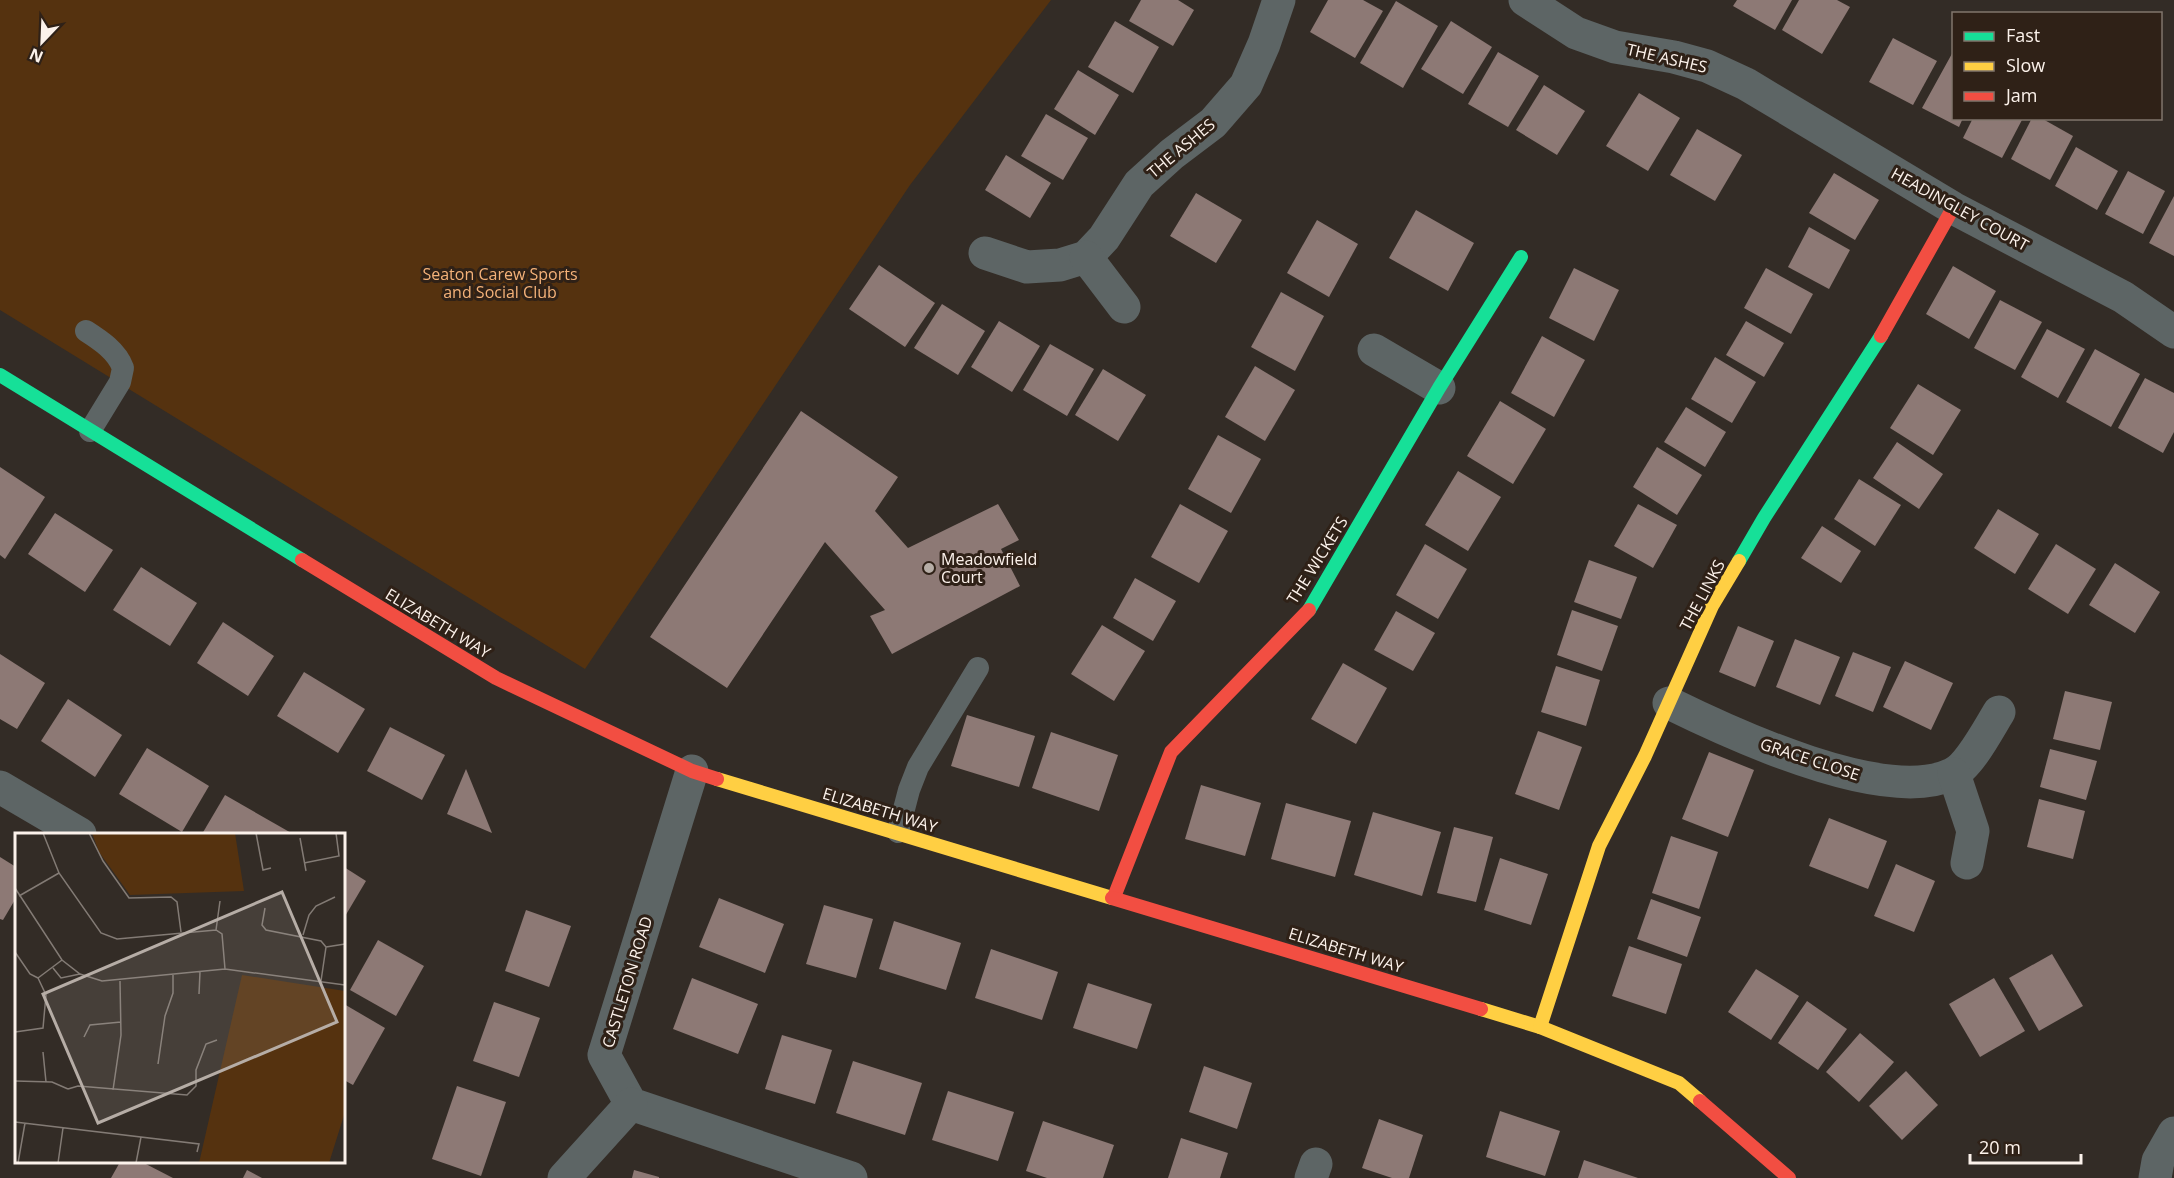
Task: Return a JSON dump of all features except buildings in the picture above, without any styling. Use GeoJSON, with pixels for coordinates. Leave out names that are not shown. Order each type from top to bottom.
{"type":"FeatureCollection","features":[{"type":"Feature","properties":{"kind":"street","name":"THE ASHES"},"geometry":{"type":"LineString","coordinates":[[1086,257],[1104,238],[1139,184],[1172,154],[1213,123],[1246,85],[1264,44],[1279,0]]}},
{"type":"Feature","properties":{"kind":"street","name":"THE ASHES"},"geometry":{"type":"LineString","coordinates":[[1524,0],[1576,33],[1615,47],[1674,57],[1707,66],[1746,84]]}},
{"type":"Feature","properties":{"kind":"street","name":"HEADINGLEY COURT"},"geometry":{"type":"LineString","coordinates":[[1746,84],[1953,208],[2123,297],[2174,332]]}},
{"type":"Feature","properties":{"kind":"street","name":"THE LINKS"},"geometry":{"type":"LineString","coordinates":[[1540,1027],[1599,846],[1669,703],[1712,606],[1764,518],[1888,325],[1953,208]]}},
{"type":"Feature","properties":{"kind":"street"},"geometry":{"type":"LineString","coordinates":[[985,253],[1027,267],[1060,265],[1086,257],[1124,308]]}},
{"type":"Feature","properties":{"kind":"street","name":"THE WICKETS"},"geometry":{"type":"LineString","coordinates":[[1114,897],[1171,752],[1309,610],[1438,388],[1521,257]]}},
{"type":"Feature","properties":{"kind":"street"},"geometry":{"type":"LineString","coordinates":[[1374,351],[1438,388]]}},
{"type":"Feature","properties":{"kind":"street","name":"ELIZABETH WAY"},"geometry":{"type":"LineString","coordinates":[[0,375],[496,678],[692,771],[1540,1027],[1679,1083],[1789,1178]]}},
{"type":"Feature","properties":{"kind":"street","name":"GRACE CLOSE"},"geometry":{"type":"LineString","coordinates":[[1669,703],[1716,726],[1809,762],[1874,779],[1918,782],[1954,774]]}},
{"type":"Feature","properties":{"kind":"street"},"geometry":{"type":"LineString","coordinates":[[1967,863],[1972,831],[1954,774],[1975,752],[1999,712]]}},
{"type":"Feature","properties":{"kind":"street","name":"CASTLETON ROAD"},"geometry":{"type":"LineString","coordinates":[[631,1104],[604,1055],[692,771]]}},
{"type":"Feature","properties":{"kind":"street"},"geometry":{"type":"LineString","coordinates":[[0,787],[78,833]]}},
{"type":"Feature","properties":{"kind":"street"},"geometry":{"type":"LineString","coordinates":[[564,1178],[631,1104],[851,1178]]}},
{"type":"Feature","properties":{"kind":"street"},"geometry":{"type":"LineString","coordinates":[[2155,1178],[2158,1161],[2174,1133]]}},
{"type":"Feature","properties":{"kind":"lane"},"geometry":{"type":"LineString","coordinates":[[86,331],[117,356],[123,368],[120,382],[90,431]]}},
{"type":"Feature","properties":{"kind":"lane"},"geometry":{"type":"LineString","coordinates":[[898,832],[909,790],[918,767],[978,668]]}},
{"type":"Feature","properties":{"kind":"green space","name":"Seaton Carew Sports and Social Club"},"geometry":{"type":"Polygon","coordinates":[[[0,0],[1051,0],[910,185],[585,669],[0,310],[0,0]]]}},
{"type":"Feature","properties":{"kind":"traffic: fast"},"geometry":{"type":"LineString","coordinates":[[1309,610],[1439,388],[1521,257]]}},
{"type":"Feature","properties":{"kind":"traffic: fast"},"geometry":{"type":"LineString","coordinates":[[1739,561],[1764,518],[1881,336]]}},
{"type":"Feature","properties":{"kind":"traffic: fast"},"geometry":{"type":"LineString","coordinates":[[0,375],[302,560]]}},
{"type":"Feature","properties":{"kind":"traffic: slow"},"geometry":{"type":"LineString","coordinates":[[1540,1027],[1599,846],[1645,756],[1712,606],[1739,561]]}},
{"type":"Feature","properties":{"kind":"traffic: slow"},"geometry":{"type":"LineString","coordinates":[[717,779],[1112,898]]}},
{"type":"Feature","properties":{"kind":"traffic: slow"},"geometry":{"type":"LineString","coordinates":[[1481,1009],[1540,1027],[1679,1083],[1700,1101]]}},
{"type":"Feature","properties":{"kind":"traffic: jam"},"geometry":{"type":"LineString","coordinates":[[1881,336],[1953,208]]}},
{"type":"Feature","properties":{"kind":"traffic: jam"},"geometry":{"type":"LineString","coordinates":[[302,560],[496,678],[692,771],[717,779]]}},
{"type":"Feature","properties":{"kind":"traffic: jam"},"geometry":{"type":"LineString","coordinates":[[1114,897],[1171,752],[1309,610]]}},
{"type":"Feature","properties":{"kind":"traffic: jam"},"geometry":{"type":"LineString","coordinates":[[1112,898],[1481,1009]]}},
{"type":"Feature","properties":{"kind":"traffic: jam"},"geometry":{"type":"LineString","coordinates":[[1700,1101],[1789,1178]]}},
{"type":"Feature","properties":{"kind":"place","name":"Meadowfield Court"},"geometry":{"type":"Point","coordinates":[929,568]}}]}
